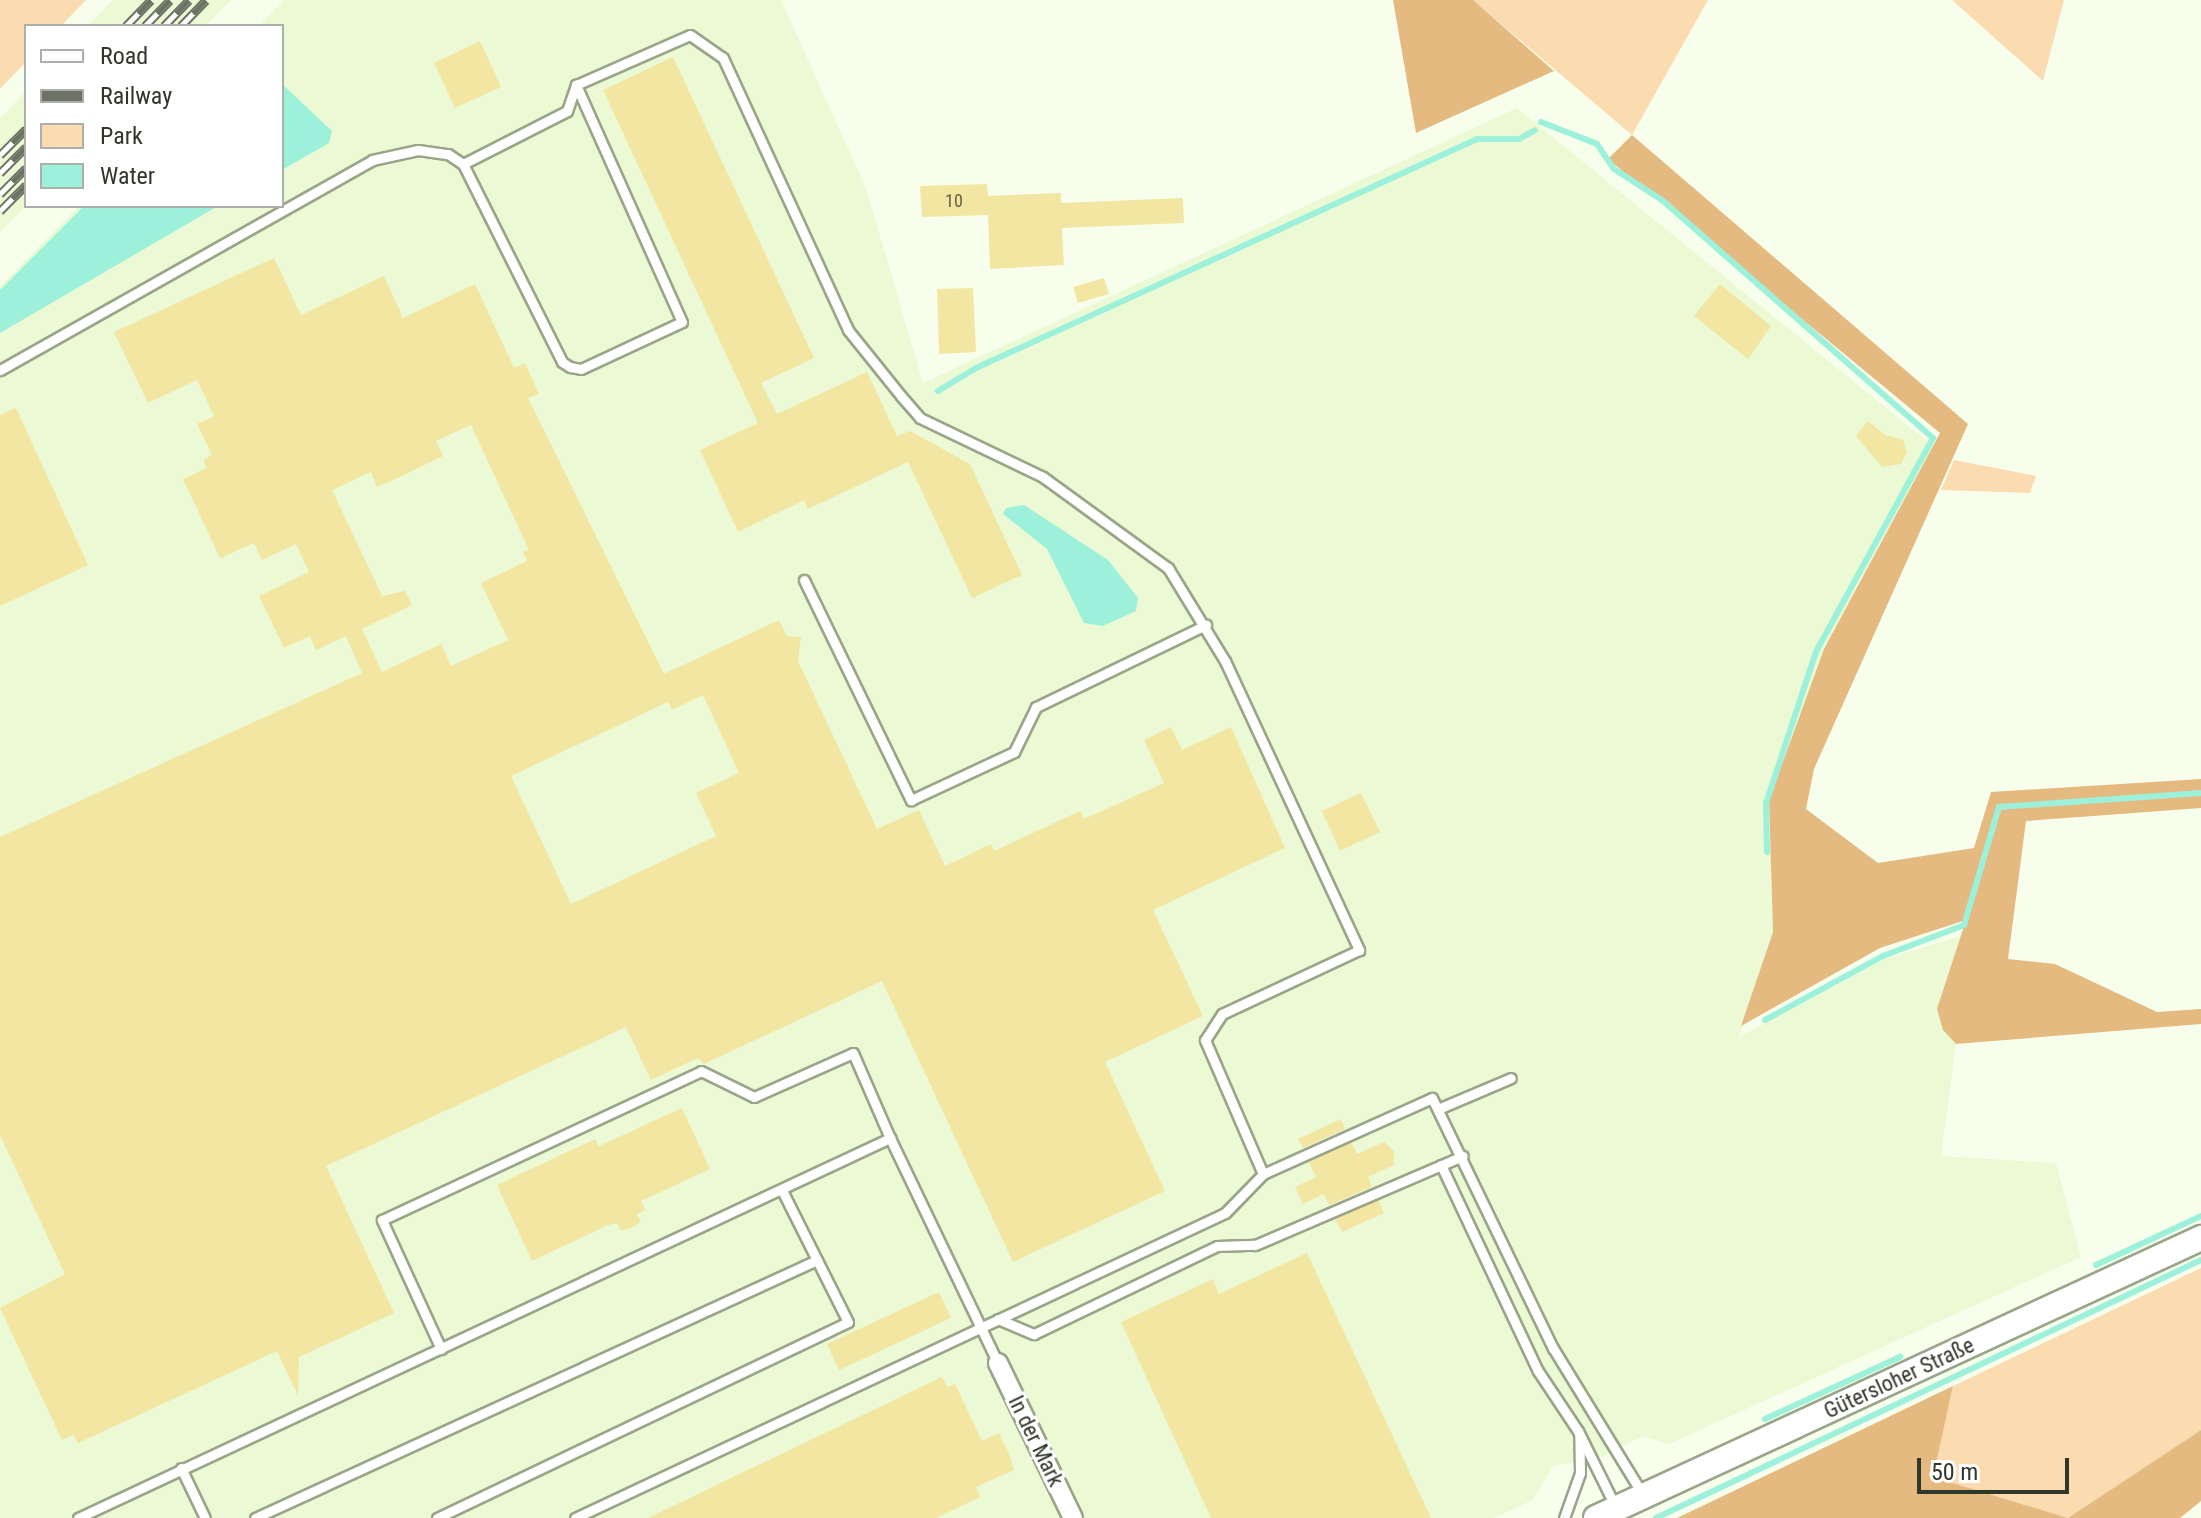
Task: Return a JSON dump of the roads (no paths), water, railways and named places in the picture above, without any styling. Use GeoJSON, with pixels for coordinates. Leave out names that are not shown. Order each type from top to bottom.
{"type":"FeatureCollection","features":[{"type":"Feature","properties":{"kind":"main road","name":"Gütersloher Straße"},"geometry":{"type":"LineString","coordinates":[[1606,1513],[2201,1238]]}},
{"type":"Feature","properties":{"kind":"street","name":"In der Mark"},"geometry":{"type":"LineString","coordinates":[[998,1363],[1073,1518]]}},
{"type":"Feature","properties":{"kind":"lane"},"geometry":{"type":"LineString","coordinates":[[463,164],[567,111],[576,85],[690,35],[723,58],[848,330],[920,418],[1043,477],[1168,568],[1206,625],[1359,950],[1222,1014],[1205,1040],[1263,1174]]}},
{"type":"Feature","properties":{"kind":"lane"},"geometry":{"type":"LineString","coordinates":[[0,370],[372,160],[418,150],[448,154],[463,164],[562,362],[581,369],[682,322],[576,85]]}},
{"type":"Feature","properties":{"kind":"lane"},"geometry":{"type":"LineString","coordinates":[[804,580],[911,800],[1014,752],[1036,707],[1206,625]]}},
{"type":"Feature","properties":{"kind":"lane"},"geometry":{"type":"LineString","coordinates":[[441,1349],[382,1220],[701,1071],[754,1097],[853,1053],[978,1328],[998,1363]]}},
{"type":"Feature","properties":{"kind":"lane"},"geometry":{"type":"LineString","coordinates":[[1438,1109],[1511,1078]]}},
{"type":"Feature","properties":{"kind":"lane"},"geometry":{"type":"LineString","coordinates":[[575,1518],[1225,1213],[1263,1174],[1432,1098],[1463,1156],[1553,1348],[1644,1496]]}},
{"type":"Feature","properties":{"kind":"lane"},"geometry":{"type":"LineString","coordinates":[[78,1518],[890,1138]]}},
{"type":"Feature","properties":{"kind":"lane"},"geometry":{"type":"LineString","coordinates":[[998,1319],[1034,1334],[1217,1246],[1255,1245],[1463,1156]]}},
{"type":"Feature","properties":{"kind":"lane"},"geometry":{"type":"LineString","coordinates":[[1441,1165],[1538,1371],[1578,1431],[1606,1513]]}},
{"type":"Feature","properties":{"kind":"lane"},"geometry":{"type":"LineString","coordinates":[[437,1518],[848,1322],[782,1190]]}},
{"type":"Feature","properties":{"kind":"lane"},"geometry":{"type":"LineString","coordinates":[[255,1518],[817,1260]]}},
{"type":"Feature","properties":{"kind":"lane"},"geometry":{"type":"LineString","coordinates":[[1564,1518],[1580,1473],[1578,1431]]}},
{"type":"Feature","properties":{"kind":"lane"},"geometry":{"type":"LineString","coordinates":[[181,1468],[205,1518]]}},
{"type":"Feature","properties":{"kind":"water"},"geometry":{"type":"Polygon","coordinates":[[[284,86],[332,131],[329,143],[284,169],[284,86]]]}},
{"type":"Feature","properties":{"kind":"water"},"geometry":{"type":"Polygon","coordinates":[[[82,208],[215,208],[0,333],[0,290],[82,208]]]}},
{"type":"Feature","properties":{"kind":"water"},"geometry":{"type":"Polygon","coordinates":[[[1024,505],[1108,560],[1138,598],[1136,611],[1103,626],[1084,623],[1047,549],[1003,514],[1006,508],[1024,505]]]}},
{"type":"Feature","properties":{"kind":"waterway"},"geometry":{"type":"LineString","coordinates":[[1541,122],[1597,144],[1614,169],[1662,200],[1933,438],[1816,652],[1766,803],[1767,852]]}},
{"type":"Feature","properties":{"kind":"waterway"},"geometry":{"type":"LineString","coordinates":[[938,391],[976,368],[1477,139],[1519,139],[1535,130]]}},
{"type":"Feature","properties":{"kind":"waterway"},"geometry":{"type":"LineString","coordinates":[[1765,1020],[1883,956],[1964,925],[1999,807],[2201,793]]}},
{"type":"Feature","properties":{"kind":"waterway"},"geometry":{"type":"LineString","coordinates":[[2096,1265],[2201,1216]]}},
{"type":"Feature","properties":{"kind":"waterway"},"geometry":{"type":"LineString","coordinates":[[1656,1518],[2201,1260]]}},
{"type":"Feature","properties":{"kind":"waterway"},"geometry":{"type":"LineString","coordinates":[[1765,1419],[1900,1357]]}},
{"type":"Feature","properties":{"kind":"railway"},"geometry":{"type":"LineString","coordinates":[[128,24],[151,0]]}},
{"type":"Feature","properties":{"kind":"railway"},"geometry":{"type":"LineString","coordinates":[[147,24],[170,0]]}},
{"type":"Feature","properties":{"kind":"railway"},"geometry":{"type":"LineString","coordinates":[[166,24],[189,0]]}},
{"type":"Feature","properties":{"kind":"railway"},"geometry":{"type":"LineString","coordinates":[[183,24],[206,0]]}},
{"type":"Feature","properties":{"kind":"railway"},"geometry":{"type":"LineString","coordinates":[[0,155],[24,131]]}},
{"type":"Feature","properties":{"kind":"railway"},"geometry":{"type":"LineString","coordinates":[[0,173],[24,149]]}},
{"type":"Feature","properties":{"kind":"railway"},"geometry":{"type":"LineString","coordinates":[[0,194],[24,170]]}},
{"type":"Feature","properties":{"kind":"railway"},"geometry":{"type":"LineString","coordinates":[[0,211],[24,187]]}}]}
